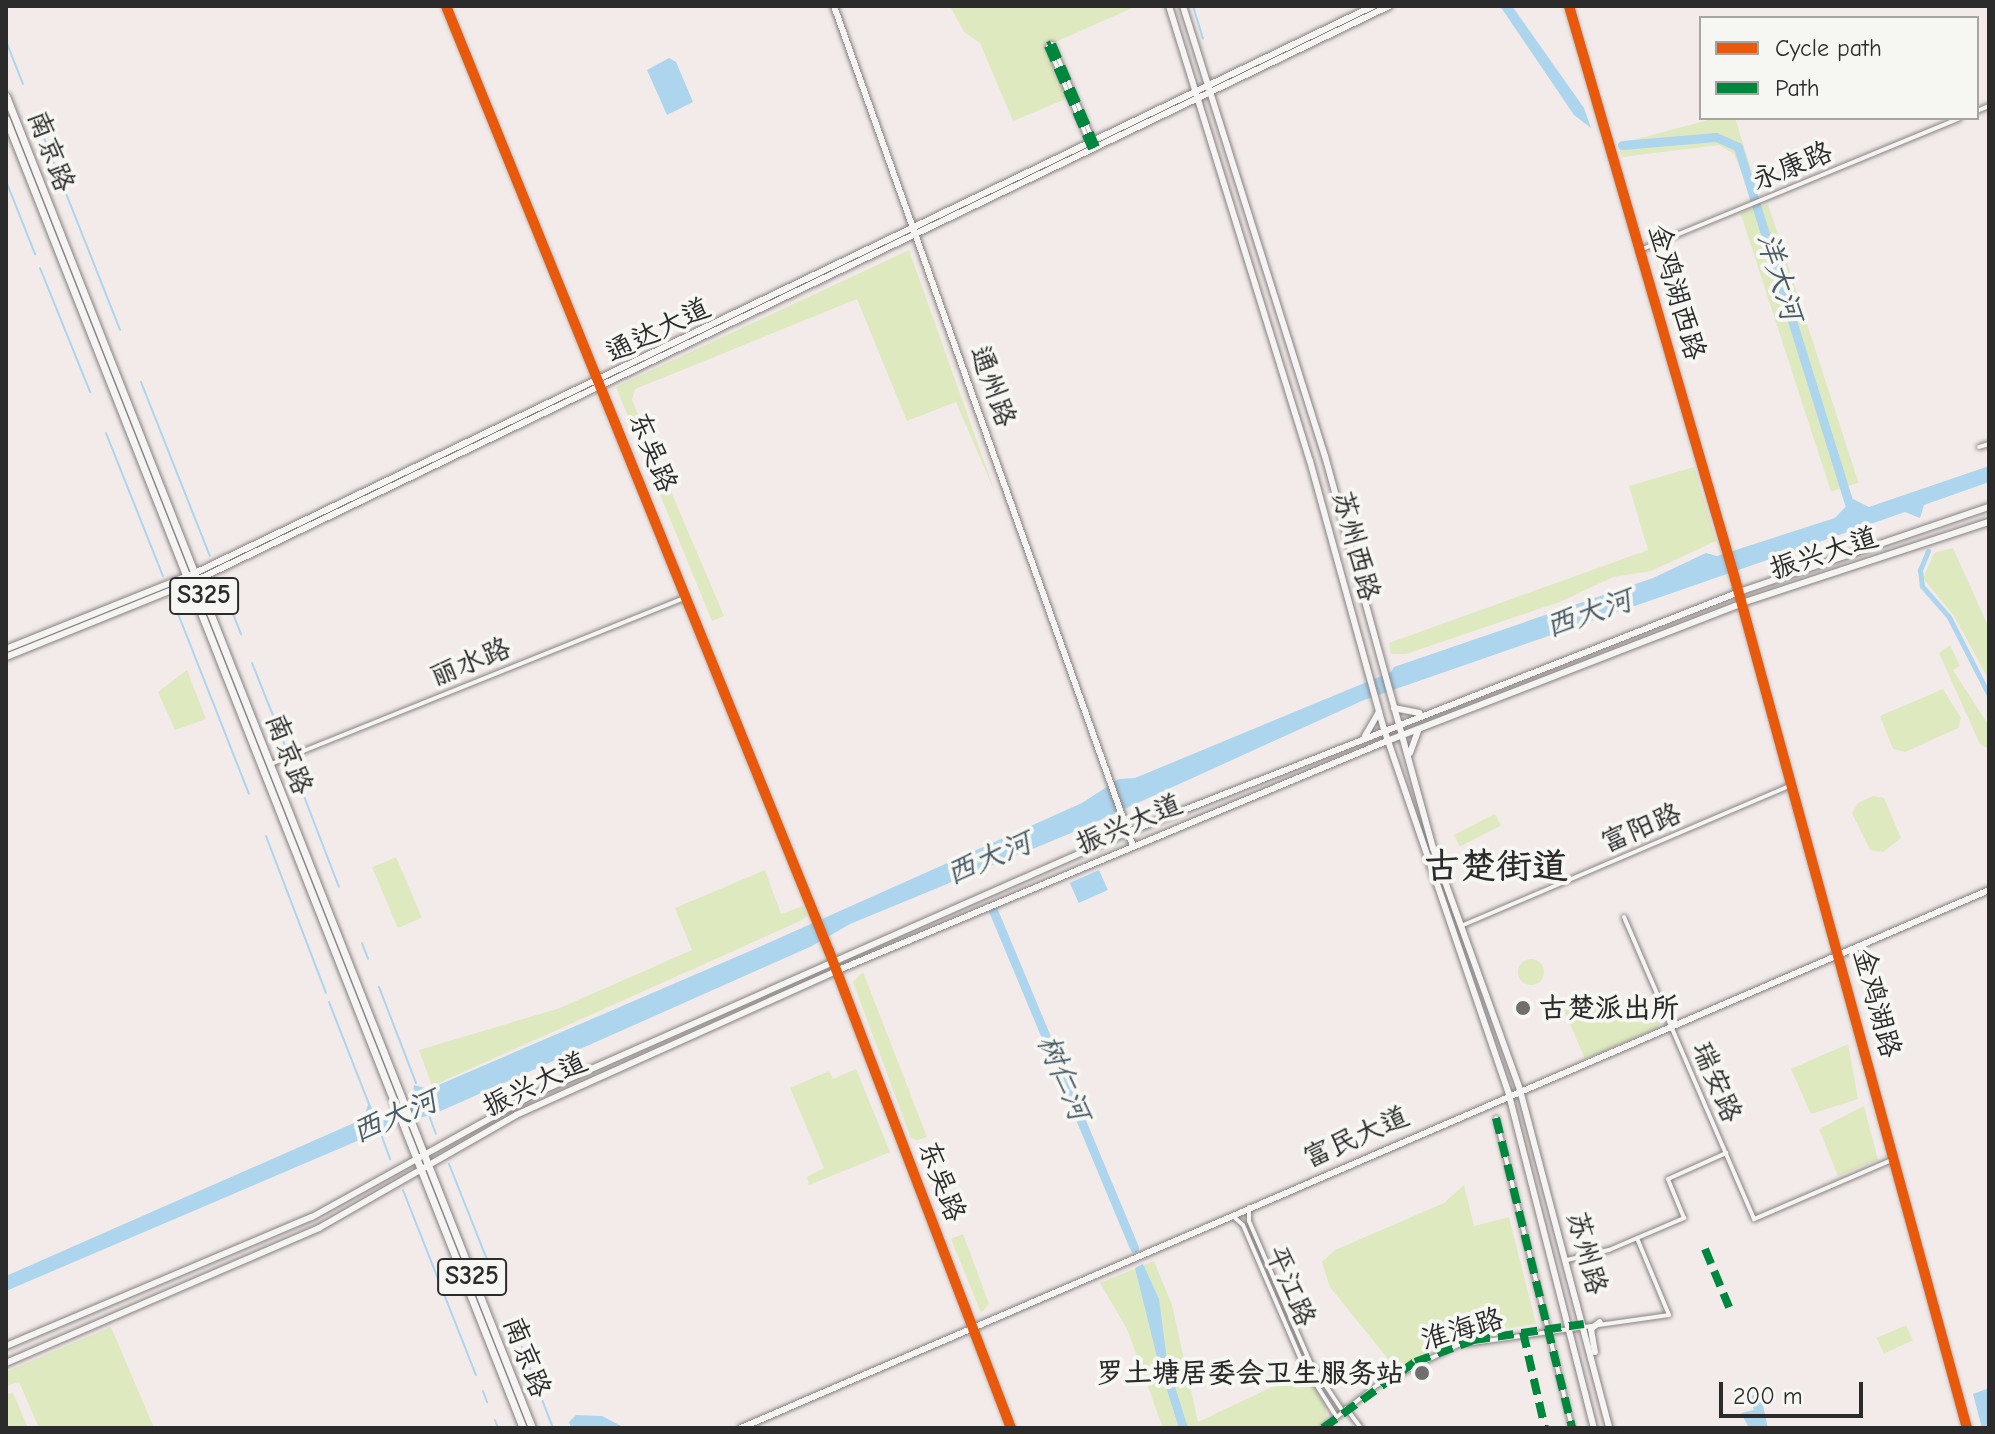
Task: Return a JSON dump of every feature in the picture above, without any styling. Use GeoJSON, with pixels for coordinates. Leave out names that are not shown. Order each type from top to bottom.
{"type":"FeatureCollection","features":[{"type":"Feature","properties":{"kind":"main road","name":"东吴路"},"geometry":{"type":"LineString","coordinates":[[446,6],[829,951],[1011,1428]]}},
{"type":"Feature","properties":{"kind":"main road","name":"通州路"},"geometry":{"type":"LineString","coordinates":[[834,6],[1133,846]]}},
{"type":"Feature","properties":{"kind":"main road","name":"苏州西路"},"geometry":{"type":"LineString","coordinates":[[1169,6],[1310,461],[1387,741],[1509,1095]]}},
{"type":"Feature","properties":{"kind":"main road","name":"苏州西路"},"geometry":{"type":"LineString","coordinates":[[1183,6],[1325,456],[1410,764],[1461,926],[1520,1090]]}},
{"type":"Feature","properties":{"kind":"main road","name":"通达大道"},"geometry":{"type":"LineString","coordinates":[[914,230],[1091,140],[1373,6]]}},
{"type":"Feature","properties":{"kind":"main road","name":"通达大道"},"geometry":{"type":"LineString","coordinates":[[6,657],[192,578],[914,230],[1198,99],[1389,6]]}},
{"type":"Feature","properties":{"kind":"main road","name":"金鸡湖西路"},"geometry":{"type":"LineString","coordinates":[[1569,6],[1739,592]]}},
{"type":"Feature","properties":{"kind":"main road","name":"南京路"},"geometry":{"type":"LineString","coordinates":[[6,96],[397,1097]]}},
{"type":"Feature","properties":{"kind":"main road","name":"南京路"},"geometry":{"type":"LineString","coordinates":[[6,119],[269,765],[409,1128],[424,1153],[532,1428]]}},
{"type":"Feature","properties":{"kind":"main road","name":"振兴大道"},"geometry":{"type":"LineString","coordinates":[[6,1346],[312,1217],[530,1096],[832,960],[1128,832],[1739,592],[1989,507]]}},
{"type":"Feature","properties":{"kind":"main road","name":"振兴大道"},"geometry":{"type":"LineString","coordinates":[[6,1363],[319,1228],[516,1115],[836,971],[1430,724],[1742,603],[1989,522]]}},
{"type":"Feature","properties":{"kind":"main road","name":"通达大道"},"geometry":{"type":"LineString","coordinates":[[6,649],[192,578]]}},
{"type":"Feature","properties":{"kind":"main road","name":"金鸡湖路"},"geometry":{"type":"LineString","coordinates":[[1739,592],[1967,1428]]}},
{"type":"Feature","properties":{"kind":"main road"},"geometry":{"type":"LineString","coordinates":[[1394,705],[1414,714],[1431,711]]}},
{"type":"Feature","properties":{"kind":"main road"},"geometry":{"type":"LineString","coordinates":[[1364,738],[1378,709]]}},
{"type":"Feature","properties":{"kind":"main road"},"geometry":{"type":"LineString","coordinates":[[1410,764],[1412,739],[1430,724]]}},
{"type":"Feature","properties":{"kind":"main road"},"geometry":{"type":"LineString","coordinates":[[1371,747],[1393,757],[1407,754]]}},
{"type":"Feature","properties":{"kind":"main road","name":"富民大道"},"geometry":{"type":"LineString","coordinates":[[741,1428],[1989,890]]}},
{"type":"Feature","properties":{"kind":"main road","name":"苏州路"},"geometry":{"type":"LineString","coordinates":[[1520,1090],[1609,1428]]}},
{"type":"Feature","properties":{"kind":"main road","name":"苏州路"},"geometry":{"type":"LineString","coordinates":[[1509,1095],[1594,1428]]}},
{"type":"Feature","properties":{"kind":"main road","name":"南京路"},"geometry":{"type":"LineString","coordinates":[[409,1128],[415,1158],[523,1428]]}},
{"type":"Feature","properties":{"kind":"main road"},"geometry":{"type":"LineString","coordinates":[[1600,1322],[1591,1332],[1604,1407]]}},
{"type":"Feature","properties":{"kind":"street"},"geometry":{"type":"LineString","coordinates":[[1066,82],[1048,46],[1052,44],[1094,148]]}},
{"type":"Feature","properties":{"kind":"street","name":"永康路"},"geometry":{"type":"LineString","coordinates":[[1639,250],[1955,120]]}},
{"type":"Feature","properties":{"kind":"street"},"geometry":{"type":"LineString","coordinates":[[1979,447],[1989,444]]}},
{"type":"Feature","properties":{"kind":"street","name":"丽水路"},"geometry":{"type":"LineString","coordinates":[[269,765],[686,597]]}},
{"type":"Feature","properties":{"kind":"street","name":"富阳路"},"geometry":{"type":"LineString","coordinates":[[1461,926],[1792,785]]}},
{"type":"Feature","properties":{"kind":"street","name":"瑞安路"},"geometry":{"type":"LineString","coordinates":[[1624,917],[1754,1219],[1895,1159]]}},
{"type":"Feature","properties":{"kind":"street"},"geometry":{"type":"LineString","coordinates":[[1496,1118],[1572,1428]]}},
{"type":"Feature","properties":{"kind":"street"},"geometry":{"type":"LineString","coordinates":[[1567,1260],[1637,1238],[1684,1218],[1668,1179],[1726,1153]]}},
{"type":"Feature","properties":{"kind":"street","name":"平江路"},"geometry":{"type":"LineString","coordinates":[[1249,1207],[1249,1221],[1310,1362],[1361,1428]]}},
{"type":"Feature","properties":{"kind":"street","name":"平江路"},"geometry":{"type":"LineString","coordinates":[[1232,1215],[1243,1225],[1302,1362],[1336,1416]]}},
{"type":"Feature","properties":{"kind":"street","name":"淮海路"},"geometry":{"type":"LineString","coordinates":[[1323,1428],[1344,1409],[1408,1366],[1458,1345],[1569,1326],[1669,1315],[1637,1238]]}},
{"type":"Feature","properties":{"kind":"green space"},"geometry":{"type":"Polygon","coordinates":[[[950,6],[1137,6],[1046,46],[1068,98],[1013,121],[980,43],[964,32],[950,6]]]}},
{"type":"Feature","properties":{"kind":"green space"},"geometry":{"type":"Polygon","coordinates":[[[1708,120],[1736,120],[1758,191],[1750,194],[1734,154],[1719,145],[1622,157],[1618,144],[1708,120]]]}},
{"type":"Feature","properties":{"kind":"green space"},"geometry":{"type":"Polygon","coordinates":[[[1768,204],[1859,483],[1831,492],[1740,213],[1768,204]]]}},
{"type":"Feature","properties":{"kind":"green space"},"geometry":{"type":"Polygon","coordinates":[[[909,250],[996,495],[956,402],[907,421],[857,299],[635,389],[632,400],[724,616],[712,621],[616,387],[909,250]]]}},
{"type":"Feature","properties":{"kind":"green space"},"geometry":{"type":"Polygon","coordinates":[[[1694,467],[1716,541],[1651,571],[1613,577],[1562,601],[1406,654],[1391,654],[1389,643],[1648,550],[1629,486],[1694,467]]]}},
{"type":"Feature","properties":{"kind":"green space"},"geometry":{"type":"Polygon","coordinates":[[[1953,548],[1989,628],[1989,680],[1954,616],[1923,578],[1934,553],[1953,548]]]}},
{"type":"Feature","properties":{"kind":"green space"},"geometry":{"type":"Polygon","coordinates":[[[1950,645],[1960,666],[1953,670],[1989,726],[1988,749],[1980,744],[1939,653],[1950,645]]]}},
{"type":"Feature","properties":{"kind":"green space"},"geometry":{"type":"Polygon","coordinates":[[[187,670],[206,719],[175,730],[158,692],[187,670]]]}},
{"type":"Feature","properties":{"kind":"green space"},"geometry":{"type":"Polygon","coordinates":[[[1943,689],[1961,718],[1958,728],[1905,752],[1893,749],[1880,716],[1943,689]]]}},
{"type":"Feature","properties":{"kind":"green space"},"geometry":{"type":"Polygon","coordinates":[[[1873,796],[1884,798],[1901,838],[1883,852],[1870,850],[1852,813],[1858,803],[1873,796]]]}},
{"type":"Feature","properties":{"kind":"green space"},"geometry":{"type":"Polygon","coordinates":[[[1495,814],[1501,826],[1460,846],[1454,835],[1495,814]]]}},
{"type":"Feature","properties":{"kind":"green space"},"geometry":{"type":"Polygon","coordinates":[[[396,857],[422,918],[398,928],[372,867],[396,857]]]}},
{"type":"Feature","properties":{"kind":"green space"},"geometry":{"type":"Polygon","coordinates":[[[765,870],[781,914],[803,906],[807,916],[432,1086],[419,1050],[560,1008],[692,950],[675,908],[765,870]]]}},
{"type":"Feature","properties":{"kind":"green space"},"geometry":{"type":"Polygon","coordinates":[[[1531,959],[1540,963],[1544,972],[1540,981],[1531,985],[1522,981],[1518,972],[1522,963],[1531,959]]]}},
{"type":"Feature","properties":{"kind":"green space"},"geometry":{"type":"Polygon","coordinates":[[[863,972],[927,1137],[911,1138],[853,982],[863,972]]]}},
{"type":"Feature","properties":{"kind":"green space"},"geometry":{"type":"Polygon","coordinates":[[[1603,1000],[1621,1017],[1631,1019],[1658,1007],[1662,1020],[1657,1028],[1585,1059],[1564,1010],[1603,1000]]]}},
{"type":"Feature","properties":{"kind":"green space"},"geometry":{"type":"Polygon","coordinates":[[[1848,1044],[1858,1099],[1811,1114],[1791,1069],[1848,1044]]]}},
{"type":"Feature","properties":{"kind":"green space"},"geometry":{"type":"Polygon","coordinates":[[[856,1069],[890,1152],[809,1185],[807,1177],[824,1168],[790,1088],[829,1071],[833,1079],[856,1069]]]}},
{"type":"Feature","properties":{"kind":"green space"},"geometry":{"type":"Polygon","coordinates":[[[1864,1106],[1878,1160],[1838,1176],[1819,1129],[1864,1106]]]}},
{"type":"Feature","properties":{"kind":"green space"},"geometry":{"type":"Polygon","coordinates":[[[931,1148],[958,1217],[945,1222],[919,1153],[931,1148]]]}},
{"type":"Feature","properties":{"kind":"green space"},"geometry":{"type":"Polygon","coordinates":[[[1464,1185],[1474,1226],[1509,1217],[1536,1324],[1484,1332],[1396,1369],[1330,1287],[1322,1262],[1335,1250],[1444,1203],[1464,1185]]]}},
{"type":"Feature","properties":{"kind":"green space"},"geometry":{"type":"Polygon","coordinates":[[[963,1234],[989,1304],[981,1313],[951,1239],[963,1234]]]}},
{"type":"Feature","properties":{"kind":"green space"},"geometry":{"type":"Polygon","coordinates":[[[1154,1261],[1172,1305],[1198,1422],[1304,1372],[1326,1406],[1327,1420],[1319,1428],[1163,1428],[1127,1329],[1100,1283],[1154,1261]]]}},
{"type":"Feature","properties":{"kind":"green space"},"geometry":{"type":"Polygon","coordinates":[[[1906,1325],[1913,1341],[1884,1354],[1877,1338],[1906,1325]]]}},
{"type":"Feature","properties":{"kind":"green space"},"geometry":{"type":"Polygon","coordinates":[[[111,1327],[154,1428],[39,1428],[19,1382],[6,1386],[6,1372],[111,1327]]]}},
{"type":"Feature","properties":{"kind":"green space"},"geometry":{"type":"Polygon","coordinates":[[[13,1393],[28,1428],[6,1428],[6,1394],[13,1393]]]}},
{"type":"Feature","properties":{"kind":"water"},"geometry":{"type":"Polygon","coordinates":[[[1500,6],[1512,6],[1584,108],[1591,128],[1574,115],[1500,6]]]}},
{"type":"Feature","properties":{"kind":"water"},"geometry":{"type":"Polygon","coordinates":[[[669,58],[676,62],[693,102],[667,115],[647,70],[669,58]]]}},
{"type":"Feature","properties":{"kind":"water","name":"西大河"},"geometry":{"type":"Polygon","coordinates":[[[1989,466],[1989,482],[1924,505],[1920,518],[1905,512],[1364,700],[1076,831],[850,924],[812,946],[434,1114],[397,1124],[6,1291],[6,1276],[363,1119],[368,1105],[391,1122],[387,1111],[412,1101],[414,1085],[429,1089],[750,951],[1082,803],[1119,779],[1135,778],[1391,672],[1394,667],[1653,578],[1706,553],[1717,556],[1835,518],[1853,499],[1869,507],[1989,466]]]}},
{"type":"Feature","properties":{"kind":"water"},"geometry":{"type":"Polygon","coordinates":[[[1099,870],[1108,890],[1079,903],[1070,883],[1099,870]]]}},
{"type":"Feature","properties":{"kind":"water"},"geometry":{"type":"Polygon","coordinates":[[[1143,1264],[1159,1299],[1167,1361],[1188,1428],[1179,1428],[1159,1365],[1135,1268],[1143,1264]]]}},
{"type":"Feature","properties":{"kind":"water"},"geometry":{"type":"Polygon","coordinates":[[[1989,1388],[1989,1428],[1982,1428],[1973,1394],[1989,1388]]]}},
{"type":"Feature","properties":{"kind":"water"},"geometry":{"type":"Polygon","coordinates":[[[1757,1393],[1768,1428],[1749,1428],[1741,1413],[1754,1410],[1749,1398],[1757,1393]]]}},
{"type":"Feature","properties":{"kind":"water"},"geometry":{"type":"Polygon","coordinates":[[[576,1415],[602,1416],[625,1428],[571,1428],[569,1422],[576,1415]]]}},
{"type":"Feature","properties":{"kind":"waterway"},"geometry":{"type":"LineString","coordinates":[[1193,6],[1203,38]]}},
{"type":"Feature","properties":{"kind":"waterway"},"geometry":{"type":"LineString","coordinates":[[6,41],[23,84]]}},
{"type":"Feature","properties":{"kind":"waterway"},"geometry":{"type":"LineString","coordinates":[[35,115],[120,330]]}},
{"type":"Feature","properties":{"kind":"waterway","name":"洋大河"},"geometry":{"type":"LineString","coordinates":[[1622,145],[1716,137],[1738,147],[1851,510]]}},
{"type":"Feature","properties":{"kind":"waterway"},"geometry":{"type":"LineString","coordinates":[[6,181],[35,254]]}},
{"type":"Feature","properties":{"kind":"waterway"},"geometry":{"type":"LineString","coordinates":[[40,268],[90,392]]}},
{"type":"Feature","properties":{"kind":"waterway"},"geometry":{"type":"LineString","coordinates":[[141,382],[210,556]]}},
{"type":"Feature","properties":{"kind":"waterway"},"geometry":{"type":"LineString","coordinates":[[106,433],[163,576]]}},
{"type":"Feature","properties":{"kind":"waterway","name":"洋大河"},"geometry":{"type":"LineString","coordinates":[[1928,551],[1920,570],[1922,586],[1949,617],[1989,695]]}},
{"type":"Feature","properties":{"kind":"waterway"},"geometry":{"type":"LineString","coordinates":[[222,586],[241,634]]}},
{"type":"Feature","properties":{"kind":"waterway"},"geometry":{"type":"LineString","coordinates":[[173,601],[249,794]]}},
{"type":"Feature","properties":{"kind":"waterway"},"geometry":{"type":"LineString","coordinates":[[252,663],[286,748]]}},
{"type":"Feature","properties":{"kind":"waterway"},"geometry":{"type":"LineString","coordinates":[[300,786],[339,887]]}},
{"type":"Feature","properties":{"kind":"waterway"},"geometry":{"type":"LineString","coordinates":[[266,836],[326,993]]}},
{"type":"Feature","properties":{"kind":"waterway","name":"树仁河"},"geometry":{"type":"LineString","coordinates":[[992,908],[1134,1248]]}},
{"type":"Feature","properties":{"kind":"waterway"},"geometry":{"type":"LineString","coordinates":[[362,943],[368,959]]}},
{"type":"Feature","properties":{"kind":"waterway","name":"西大河"},"geometry":{"type":"LineString","coordinates":[[379,987],[416,1083]]}},
{"type":"Feature","properties":{"kind":"waterway","name":"西大河"},"geometry":{"type":"LineString","coordinates":[[329,1002],[371,1109]]}},
{"type":"Feature","properties":{"kind":"waterway","name":"西大河"},"geometry":{"type":"LineString","coordinates":[[429,1115],[436,1134]]}},
{"type":"Feature","properties":{"kind":"waterway","name":"西大河"},"geometry":{"type":"LineString","coordinates":[[381,1134],[390,1159]]}},
{"type":"Feature","properties":{"kind":"waterway"},"geometry":{"type":"LineString","coordinates":[[449,1164],[498,1287]]}},
{"type":"Feature","properties":{"kind":"waterway"},"geometry":{"type":"LineString","coordinates":[[403,1190],[476,1375]]}},
{"type":"Feature","properties":{"kind":"waterway"},"geometry":{"type":"LineString","coordinates":[[522,1347],[553,1428]]}},
{"type":"Feature","properties":{"kind":"waterway"},"geometry":{"type":"LineString","coordinates":[[483,1391],[487,1402]]}},
{"type":"Feature","properties":{"kind":"waterway"},"geometry":{"type":"LineString","coordinates":[[495,1420],[498,1428]]}},
{"type":"Feature","properties":{"kind":"marked path"},"geometry":{"type":"LineString","coordinates":[[1092,149],[1048,46],[1052,44],[1096,147]]}},
{"type":"Feature","properties":{"kind":"marked path"},"geometry":{"type":"LineString","coordinates":[[1496,1118],[1572,1428]]}},
{"type":"Feature","properties":{"kind":"marked path"},"geometry":{"type":"LineString","coordinates":[[1705,1249],[1729,1307]]}},
{"type":"Feature","properties":{"kind":"marked path"},"geometry":{"type":"LineString","coordinates":[[1323,1428],[1415,1362],[1474,1340],[1584,1324]]}},
{"type":"Feature","properties":{"kind":"marked path"},"geometry":{"type":"LineString","coordinates":[[1523,1332],[1545,1428]]}},
{"type":"Feature","properties":{"kind":"cycle path"},"geometry":{"type":"LineString","coordinates":[[446,6],[829,951],[1011,1428]]}},
{"type":"Feature","properties":{"kind":"cycle path"},"geometry":{"type":"LineString","coordinates":[[1569,6],[1735,579],[1967,1428]]}},
{"type":"Feature","properties":{"kind":"place","name":"古楚派出所"},"geometry":{"type":"Point","coordinates":[1523,1008]}},
{"type":"Feature","properties":{"kind":"place","name":"罗土塘居委会卫生服务站"},"geometry":{"type":"Point","coordinates":[1422,1373]}},
{"type":"Feature","properties":{"kind":"district","name":"古楚街道"},"geometry":{"type":"Point","coordinates":[1496,867]}}]}
